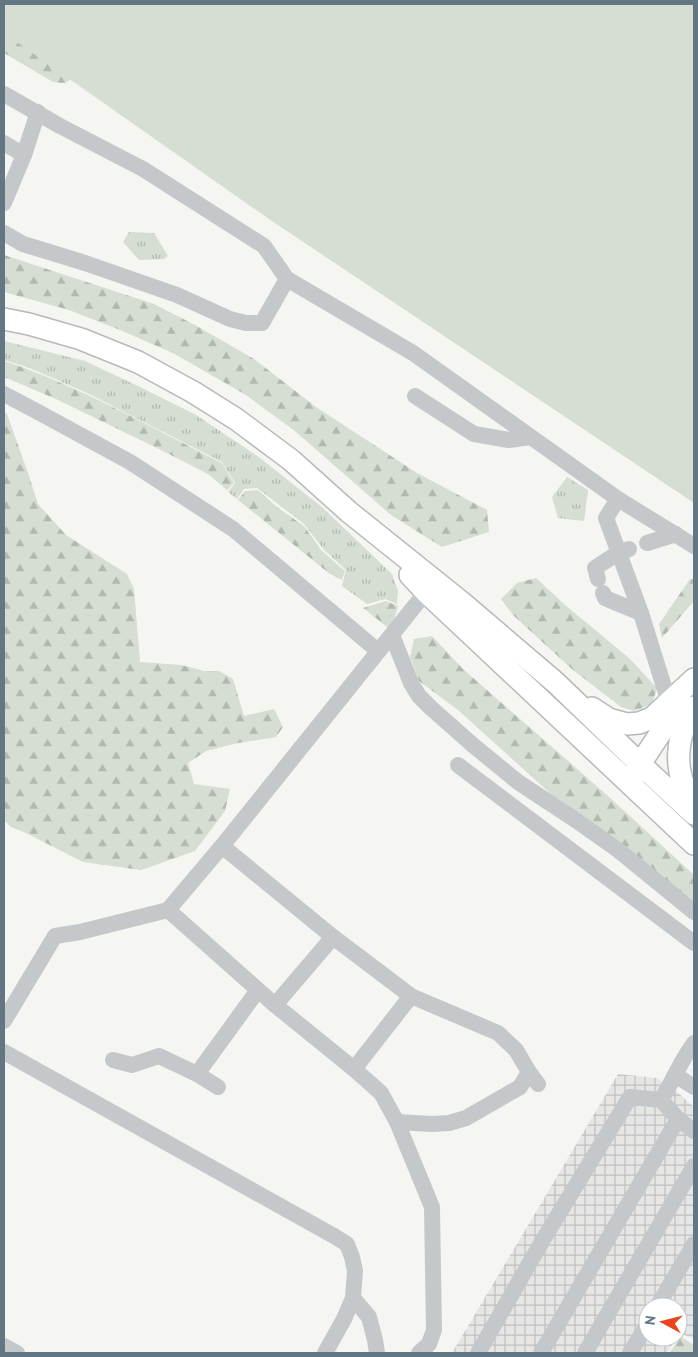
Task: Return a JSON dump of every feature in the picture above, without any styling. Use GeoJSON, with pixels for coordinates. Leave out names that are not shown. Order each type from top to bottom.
{"type":"FeatureCollection","features":[{"type":"Feature","properties":{"kind":"main road"},"geometry":{"type":"LineString","coordinates":[[4,319],[81,339],[138,362],[193,392],[236,419],[291,460],[349,512],[460,601],[555,682],[694,814]]}},
{"type":"Feature","properties":{"kind":"main road"},"geometry":{"type":"LineString","coordinates":[[349,512],[426,592],[694,844]]}},
{"type":"Feature","properties":{"kind":"main road"},"geometry":{"type":"LineString","coordinates":[[555,682],[609,719],[627,724],[639,723],[652,718],[694,680]]}},
{"type":"Feature","properties":{"kind":"main road"},"geometry":{"type":"LineString","coordinates":[[630,783],[640,764],[694,680]]}},
{"type":"Feature","properties":{"kind":"main road"},"geometry":{"type":"LineString","coordinates":[[694,707],[681,737],[678,767],[682,781],[694,803]]}},
{"type":"Feature","properties":{"kind":"street"},"geometry":{"type":"LineString","coordinates":[[4,94],[60,126],[143,169],[264,246],[287,279],[413,353],[618,500],[694,546]]}},
{"type":"Feature","properties":{"kind":"street"},"geometry":{"type":"LineString","coordinates":[[4,203],[24,155],[38,112]]}},
{"type":"Feature","properties":{"kind":"street"},"geometry":{"type":"LineString","coordinates":[[4,143],[24,155]]}},
{"type":"Feature","properties":{"kind":"street"},"geometry":{"type":"LineString","coordinates":[[4,233],[23,244],[177,295],[230,319],[246,323],[262,323],[287,279]]}},
{"type":"Feature","properties":{"kind":"street"},"geometry":{"type":"LineString","coordinates":[[4,394],[130,462],[233,529],[378,651]]}},
{"type":"Feature","properties":{"kind":"street"},"geometry":{"type":"LineString","coordinates":[[416,396],[474,434],[509,440],[530,437]]}},
{"type":"Feature","properties":{"kind":"street"},"geometry":{"type":"LineString","coordinates":[[618,500],[606,518],[624,551],[641,614],[669,703]]}},
{"type":"Feature","properties":{"kind":"street"},"geometry":{"type":"LineString","coordinates":[[647,543],[676,534]]}},
{"type":"Feature","properties":{"kind":"street"},"geometry":{"type":"LineString","coordinates":[[624,551],[595,568],[605,598],[641,614]]}},
{"type":"Feature","properties":{"kind":"street"},"geometry":{"type":"LineString","coordinates":[[4,1021],[55,936],[80,932],[168,910],[265,793],[426,592]]}},
{"type":"Feature","properties":{"kind":"street"},"geometry":{"type":"LineString","coordinates":[[392,635],[411,682],[419,696],[431,708],[518,782],[618,850],[694,912]]}},
{"type":"Feature","properties":{"kind":"street"},"geometry":{"type":"LineString","coordinates":[[474,746],[456,767],[694,943]]}},
{"type":"Feature","properties":{"kind":"street"},"geometry":{"type":"LineString","coordinates":[[222,846],[333,938],[411,996],[498,1033],[516,1050],[534,1078],[466,1118],[449,1123],[432,1124],[397,1122]]}},
{"type":"Feature","properties":{"kind":"street"},"geometry":{"type":"LineString","coordinates":[[168,910],[275,1005],[381,1093],[397,1122],[432,1208],[434,1330],[428,1344],[419,1353]]}},
{"type":"Feature","properties":{"kind":"street"},"geometry":{"type":"LineString","coordinates":[[275,1005],[333,938]]}},
{"type":"Feature","properties":{"kind":"street"},"geometry":{"type":"LineString","coordinates":[[196,1074],[258,990]]}},
{"type":"Feature","properties":{"kind":"street"},"geometry":{"type":"LineString","coordinates":[[354,1069],[411,996]]}},
{"type":"Feature","properties":{"kind":"street"},"geometry":{"type":"LineString","coordinates":[[661,1100],[694,1043]]}},
{"type":"Feature","properties":{"kind":"street"},"geometry":{"type":"LineString","coordinates":[[4,1052],[347,1244],[355,1271],[353,1298],[344,1319],[325,1353]]}},
{"type":"Feature","properties":{"kind":"street"},"geometry":{"type":"LineString","coordinates":[[113,1060],[132,1065],[159,1056],[218,1087]]}},
{"type":"Feature","properties":{"kind":"street"},"geometry":{"type":"LineString","coordinates":[[675,1075],[694,1087]]}},
{"type":"Feature","properties":{"kind":"street"},"geometry":{"type":"LineString","coordinates":[[478,1353],[544,1238],[630,1097],[661,1100],[678,1119],[694,1131]]}},
{"type":"Feature","properties":{"kind":"street"},"geometry":{"type":"LineString","coordinates":[[541,1353],[678,1119]]}},
{"type":"Feature","properties":{"kind":"street"},"geometry":{"type":"LineString","coordinates":[[586,1353],[694,1166]]}},
{"type":"Feature","properties":{"kind":"street"},"geometry":{"type":"LineString","coordinates":[[663,1297],[694,1244]]}},
{"type":"Feature","properties":{"kind":"street"},"geometry":{"type":"LineString","coordinates":[[353,1298],[369,1317],[377,1353]]}},
{"type":"Feature","properties":{"kind":"street"},"geometry":{"type":"LineString","coordinates":[[630,1353],[638,1340]]}},
{"type":"Feature","properties":{"kind":"street"},"geometry":{"type":"LineString","coordinates":[[4,1346],[17,1353]]}},
{"type":"Feature","properties":{"kind":"shaded area"},"geometry":{"type":"Polygon","coordinates":[[[618,1074],[657,1078],[694,1107],[694,1339],[688,1336],[688,1297],[638,1297],[638,1347],[671,1347],[667,1353],[452,1353],[618,1074]]]}},
{"type":"Feature","properties":{"kind":"green space"},"geometry":{"type":"Polygon","coordinates":[[[4,4],[75,77],[65,83],[53,82],[4,53],[4,4]]]}},
{"type":"Feature","properties":{"kind":"green space"},"geometry":{"type":"Polygon","coordinates":[[[4,4],[694,4],[694,503],[269,219],[4,33],[4,4]]]}},
{"type":"Feature","properties":{"kind":"green space"},"geometry":{"type":"Polygon","coordinates":[[[129,232],[154,233],[168,256],[164,259],[139,260],[123,242],[129,232]]]}},
{"type":"Feature","properties":{"kind":"green space"},"geometry":{"type":"Polygon","coordinates":[[[4,255],[154,304],[195,325],[254,359],[316,407],[417,473],[487,510],[489,532],[442,547],[391,515],[295,431],[246,395],[173,353],[120,330],[69,310],[4,292],[4,255]]]}},
{"type":"Feature","properties":{"kind":"green space"},"geometry":{"type":"Polygon","coordinates":[[[4,341],[85,361],[196,415],[256,455],[322,507],[392,574],[398,591],[397,604],[385,599],[367,604],[342,586],[346,570],[324,550],[304,524],[257,488],[244,489],[237,499],[228,492],[235,483],[222,462],[87,393],[32,369],[4,360],[4,341]]]}},
{"type":"Feature","properties":{"kind":"green space"},"geometry":{"type":"Polygon","coordinates":[[[4,361],[60,382],[222,463],[234,483],[227,490],[208,474],[161,450],[56,399],[4,377],[4,361]]]}},
{"type":"Feature","properties":{"kind":"green space"},"geometry":{"type":"Polygon","coordinates":[[[4,412],[7,414],[38,504],[66,535],[127,574],[134,589],[140,662],[181,665],[204,671],[219,671],[233,679],[244,716],[274,709],[283,727],[276,737],[238,743],[206,751],[188,763],[194,784],[230,789],[225,811],[195,851],[141,870],[83,862],[11,827],[4,820],[4,412]]]}},
{"type":"Feature","properties":{"kind":"green space"},"geometry":{"type":"Polygon","coordinates":[[[567,477],[588,490],[584,521],[558,518],[552,497],[567,477]]]}},
{"type":"Feature","properties":{"kind":"green space"},"geometry":{"type":"Polygon","coordinates":[[[258,490],[277,507],[304,526],[322,551],[345,571],[342,580],[330,574],[238,500],[245,491],[258,490]]]}},
{"type":"Feature","properties":{"kind":"green space"},"geometry":{"type":"Polygon","coordinates":[[[536,578],[565,605],[629,658],[657,688],[652,704],[634,711],[621,707],[573,670],[513,615],[501,599],[517,583],[536,578]]]}},
{"type":"Feature","properties":{"kind":"green space"},"geometry":{"type":"Polygon","coordinates":[[[690,579],[694,579],[694,601],[662,638],[659,624],[690,579]]]}},
{"type":"Feature","properties":{"kind":"green space"},"geometry":{"type":"Polygon","coordinates":[[[386,601],[398,606],[391,630],[363,608],[386,601]]]}},
{"type":"Feature","properties":{"kind":"green space"},"geometry":{"type":"Polygon","coordinates":[[[432,636],[463,669],[608,796],[694,875],[694,906],[563,805],[458,710],[419,681],[410,657],[414,639],[432,636]]]}},
{"type":"Feature","properties":{"kind":"green space"},"geometry":{"type":"Polygon","coordinates":[[[688,1341],[694,1345],[694,1353],[669,1353],[674,1347],[688,1347],[688,1341]]]}}]}
